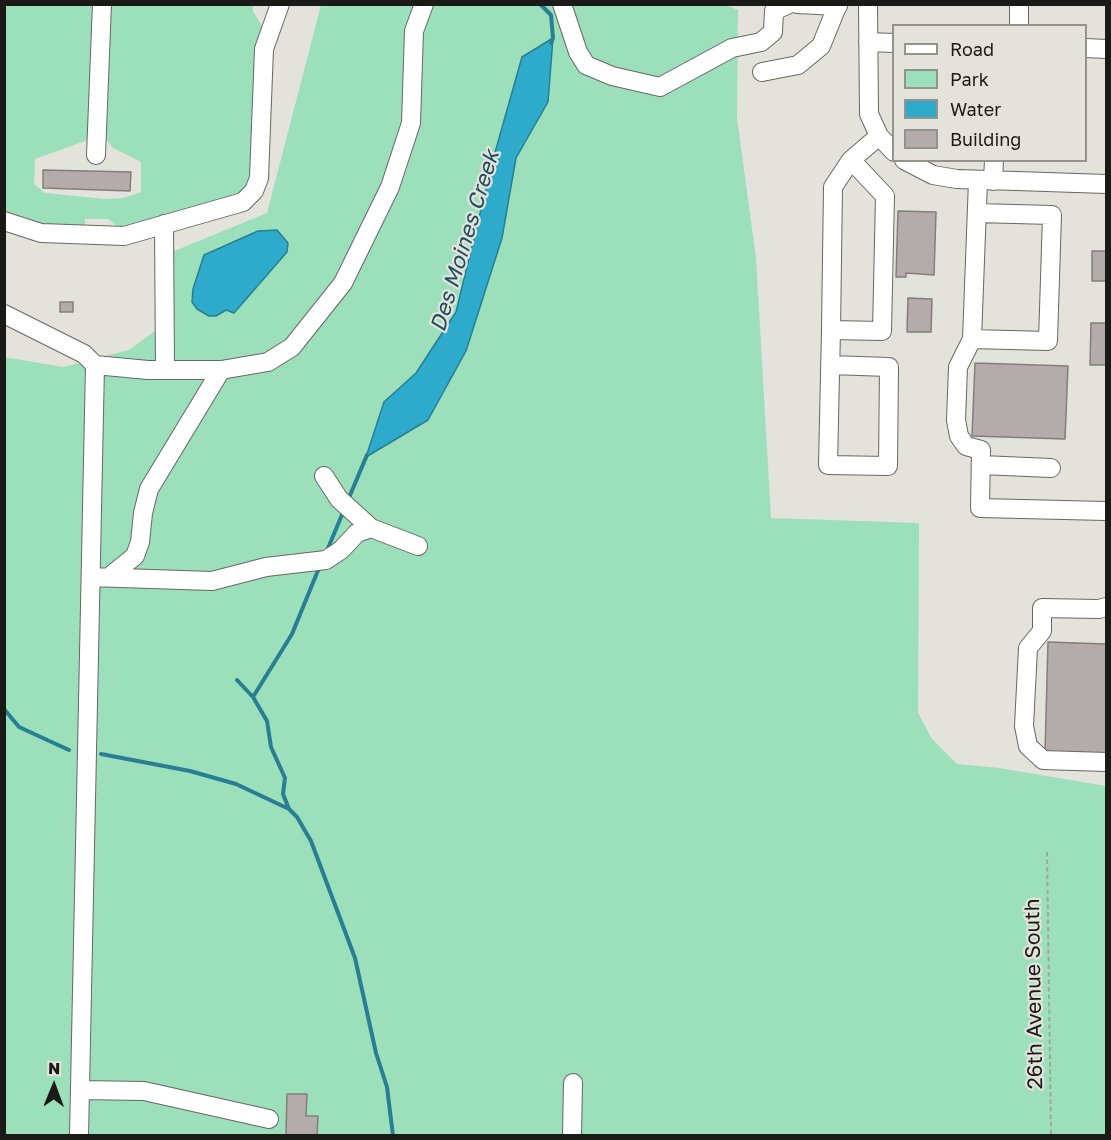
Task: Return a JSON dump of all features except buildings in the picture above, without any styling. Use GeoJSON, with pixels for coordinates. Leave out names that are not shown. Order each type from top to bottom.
{"type":"FeatureCollection","features":[{"type":"Feature","properties":{"kind":"street"},"geometry":{"type":"LineString","coordinates":[[96,155],[102,4]]}},
{"type":"Feature","properties":{"kind":"street"},"geometry":{"type":"LineString","coordinates":[[269,4],[270,27]]}},
{"type":"Feature","properties":{"kind":"street"},"geometry":{"type":"LineString","coordinates":[[4,220],[41,233],[124,236],[243,202],[254,191],[259,177],[264,49],[280,4]]}},
{"type":"Feature","properties":{"kind":"street"},"geometry":{"type":"LineString","coordinates":[[4,314],[84,354],[95,365],[165,370],[221,370],[268,362],[292,347],[343,283],[390,187],[411,123],[414,31],[424,4]]}},
{"type":"Feature","properties":{"kind":"street"},"geometry":{"type":"LineString","coordinates":[[562,4],[578,51],[586,65],[612,76],[660,87],[732,48],[761,42],[773,32],[774,11],[789,4]]}},
{"type":"Feature","properties":{"kind":"street"},"geometry":{"type":"LineString","coordinates":[[762,72],[798,65],[821,46],[838,5],[798,4]]}},
{"type":"Feature","properties":{"kind":"street"},"geometry":{"type":"LineString","coordinates":[[868,4],[869,114],[879,136],[892,150]]}},
{"type":"Feature","properties":{"kind":"street"},"geometry":{"type":"LineString","coordinates":[[1019,4],[1019,24]]}},
{"type":"Feature","properties":{"kind":"street"},"geometry":{"type":"LineString","coordinates":[[868,42],[892,43]]}},
{"type":"Feature","properties":{"kind":"street"},"geometry":{"type":"LineString","coordinates":[[1087,48],[1107,49]]}},
{"type":"Feature","properties":{"kind":"street"},"geometry":{"type":"LineString","coordinates":[[830,365],[889,367],[888,466],[828,465],[833,187],[851,160],[879,136]]}},
{"type":"Feature","properties":{"kind":"street"},"geometry":{"type":"LineString","coordinates":[[831,330],[882,331],[885,196],[851,160]]}},
{"type":"Feature","properties":{"kind":"street"},"geometry":{"type":"LineString","coordinates":[[907,162],[921,170],[957,179],[1107,184]]}},
{"type":"Feature","properties":{"kind":"street"},"geometry":{"type":"LineString","coordinates":[[993,162],[976,213],[972,339],[958,367],[956,420],[959,436],[966,446],[981,450],[980,508],[1107,511]]}},
{"type":"Feature","properties":{"kind":"street"},"geometry":{"type":"LineString","coordinates":[[972,339],[1048,341],[1052,226],[1052,215],[976,213]]}},
{"type":"Feature","properties":{"kind":"street"},"geometry":{"type":"LineString","coordinates":[[164,224],[165,370]]}},
{"type":"Feature","properties":{"kind":"street"},"geometry":{"type":"LineString","coordinates":[[79,1136],[95,365]]}},
{"type":"Feature","properties":{"kind":"street"},"geometry":{"type":"LineString","coordinates":[[109,577],[135,556],[141,542],[143,513],[149,489],[221,370]]}},
{"type":"Feature","properties":{"kind":"street"},"geometry":{"type":"LineString","coordinates":[[981,465],[1051,468]]}},
{"type":"Feature","properties":{"kind":"street"},"geometry":{"type":"LineString","coordinates":[[324,476],[339,499],[371,528],[418,546]]}},
{"type":"Feature","properties":{"kind":"street"},"geometry":{"type":"LineString","coordinates":[[91,578],[212,581],[266,567],[326,560],[341,550],[357,532],[371,528]]}},
{"type":"Feature","properties":{"kind":"street"},"geometry":{"type":"LineString","coordinates":[[1107,607],[1100,609],[1042,608],[1042,631],[1028,648],[1024,726],[1028,746],[1043,760],[1107,762]]}},
{"type":"Feature","properties":{"kind":"street"},"geometry":{"type":"LineString","coordinates":[[572,1136],[573,1083]]}},
{"type":"Feature","properties":{"kind":"street"},"geometry":{"type":"LineString","coordinates":[[80,1090],[144,1091],[268,1119]]}},
{"type":"Feature","properties":{"kind":"path","name":"26th Avenue South"},"geometry":{"type":"LineString","coordinates":[[1047,852],[1051,1136]]}},
{"type":"Feature","properties":{"kind":"green space"},"geometry":{"type":"Polygon","coordinates":[[[118,4],[253,5],[253,11],[263,28],[253,181],[247,192],[121,230],[108,219],[85,219],[85,226],[45,228],[5,214],[5,5],[96,5],[88,140],[35,159],[34,184],[45,193],[105,199],[123,198],[141,192],[141,162],[113,148],[103,134],[107,8],[118,4]]]}},
{"type":"Feature","properties":{"kind":"green space"},"geometry":{"type":"Polygon","coordinates":[[[724,4],[738,10],[737,118],[756,258],[771,518],[919,523],[918,713],[932,739],[957,764],[999,768],[1106,786],[1106,1135],[5,1135],[4,357],[63,367],[129,350],[159,328],[172,252],[267,213],[321,5],[724,4]]]}},
{"type":"Feature","properties":{"kind":"water"},"geometry":{"type":"Polygon","coordinates":[[[553,38],[548,102],[516,158],[502,238],[466,351],[428,420],[366,457],[384,402],[416,373],[456,312],[494,156],[522,57],[553,38]]]}},
{"type":"Feature","properties":{"kind":"water"},"geometry":{"type":"Polygon","coordinates":[[[277,230],[288,243],[287,252],[234,313],[226,310],[216,316],[209,316],[197,309],[192,302],[193,289],[204,255],[258,231],[277,230]]]}},
{"type":"Feature","properties":{"kind":"waterway","name":"Des Moines Creek"},"geometry":{"type":"LineString","coordinates":[[540,4],[551,15],[553,38],[551,43]]}},
{"type":"Feature","properties":{"kind":"waterway","name":"Des Moines Creek"},"geometry":{"type":"LineString","coordinates":[[348,500],[367,455]]}},
{"type":"Feature","properties":{"kind":"waterway","name":"Des Moines Creek"},"geometry":{"type":"LineString","coordinates":[[326,553],[344,510]]}},
{"type":"Feature","properties":{"kind":"waterway","name":"Des Moines Creek"},"geometry":{"type":"LineString","coordinates":[[253,697],[292,634],[319,568]]}},
{"type":"Feature","properties":{"kind":"waterway","name":"Des Moines Creek"},"geometry":{"type":"LineString","coordinates":[[237,680],[253,697],[267,721],[271,747],[285,778],[283,794],[289,809],[297,817],[311,841],[355,958],[376,1053],[387,1087],[393,1136]]}},
{"type":"Feature","properties":{"kind":"waterway","name":"Des Moines Creek"},"geometry":{"type":"LineString","coordinates":[[4,709],[19,727],[69,750]]}},
{"type":"Feature","properties":{"kind":"waterway","name":"Des Moines Creek"},"geometry":{"type":"LineString","coordinates":[[101,754],[190,771],[236,784],[289,809]]}}]}
